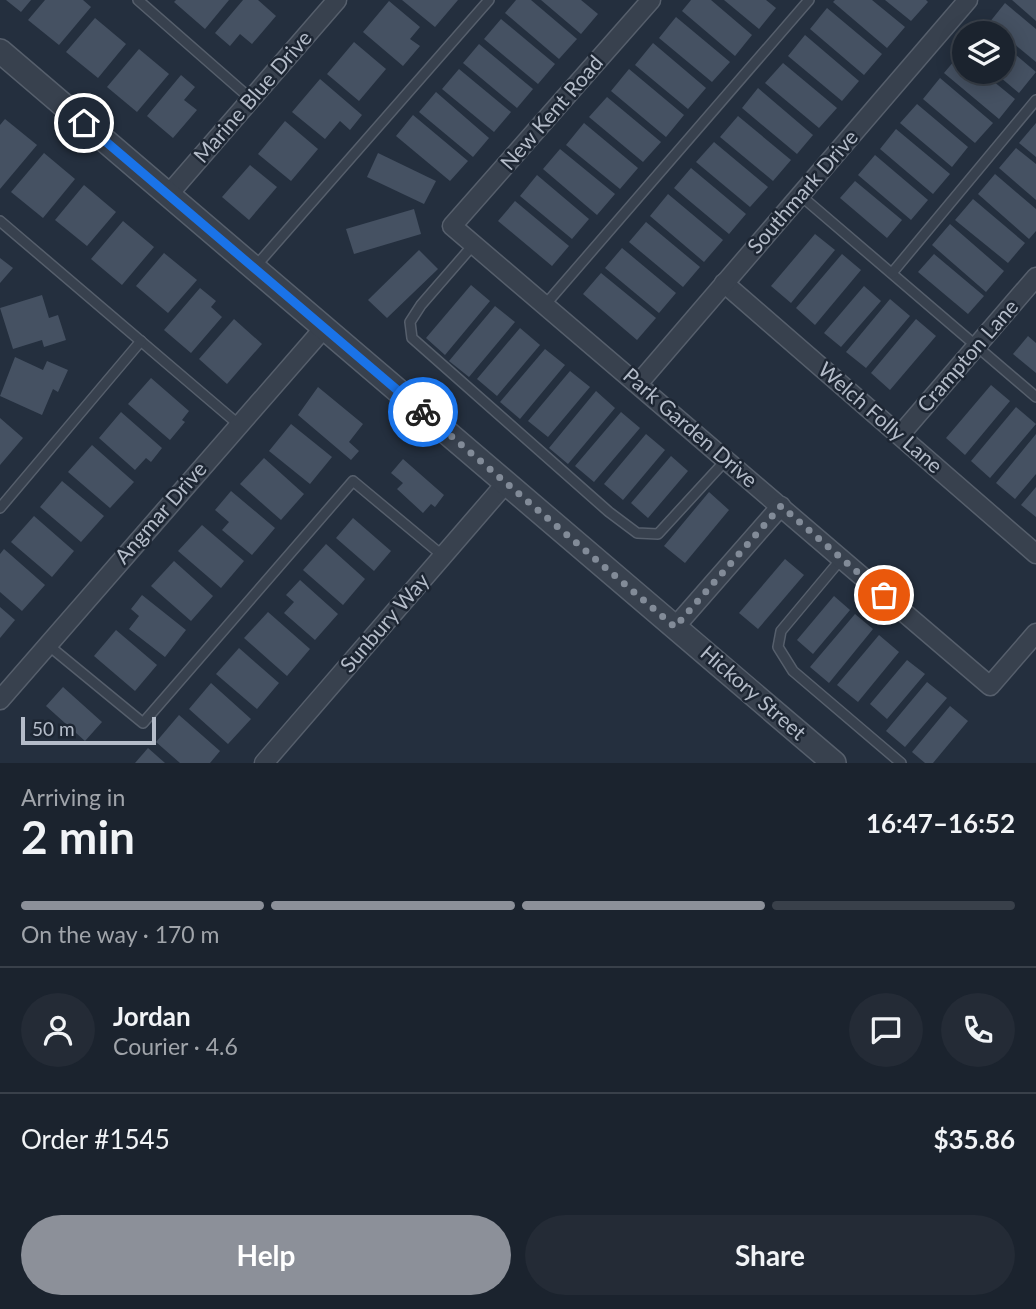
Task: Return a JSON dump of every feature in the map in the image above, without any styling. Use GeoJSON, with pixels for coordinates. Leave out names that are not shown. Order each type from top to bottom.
{"type":"FeatureCollection","features":[{"type":"Feature","properties":{"kind":"street","name":"New Kent Road"},"geometry":{"type":"LineString","coordinates":[[452,226],[651,0]]}},
{"type":"Feature","properties":{"kind":"street","name":"Southmark Drive"},"geometry":{"type":"LineString","coordinates":[[638,384],[968,0]]}},
{"type":"Feature","properties":{"kind":"street","name":"Marine Blue Drive"},"geometry":{"type":"LineString","coordinates":[[168,195],[332,2]]}},
{"type":"Feature","properties":{"kind":"street","name":"Hickory Street"},"geometry":{"type":"LineString","coordinates":[[0,51],[834,763]]}},
{"type":"Feature","properties":{"kind":"street","name":"Park Garden Drive"},"geometry":{"type":"LineString","coordinates":[[452,226],[990,686],[1036,633]]}},
{"type":"Feature","properties":{"kind":"street","name":"Crampton Lane"},"geometry":{"type":"LineString","coordinates":[[900,435],[1036,277]]}},
{"type":"Feature","properties":{"kind":"street","name":"Welch Folly Lane"},"geometry":{"type":"LineString","coordinates":[[724,283],[1036,554]]}},
{"type":"Feature","properties":{"kind":"street","name":"Angmar Drive"},"geometry":{"type":"LineString","coordinates":[[0,700],[324,328]]}},
{"type":"Feature","properties":{"kind":"street","name":"Sunbury Way"},"geometry":{"type":"LineString","coordinates":[[264,763],[506,483]]}},
{"type":"Feature","properties":{"kind":"street"},"geometry":{"type":"LineString","coordinates":[[675,627],[781,506]]}},
{"type":"Feature","properties":{"kind":"lane"},"geometry":{"type":"LineString","coordinates":[[138,0],[251,99]]}},
{"type":"Feature","properties":{"kind":"lane"},"geometry":{"type":"LineString","coordinates":[[254,268],[489,0]]}},
{"type":"Feature","properties":{"kind":"lane"},"geometry":{"type":"LineString","coordinates":[[545,305],[809,0]]}},
{"type":"Feature","properties":{"kind":"lane"},"geometry":{"type":"LineString","coordinates":[[891,273],[1036,100]]}},
{"type":"Feature","properties":{"kind":"lane"},"geometry":{"type":"LineString","coordinates":[[800,194],[1036,397]]}},
{"type":"Feature","properties":{"kind":"lane"},"geometry":{"type":"LineString","coordinates":[[0,221],[238,424]]}},
{"type":"Feature","properties":{"kind":"lane"},"geometry":{"type":"LineString","coordinates":[[474,244],[415,313],[410,322],[412,338],[608,512],[637,533],[657,534],[726,460]]}},
{"type":"Feature","properties":{"kind":"lane"},"geometry":{"type":"LineString","coordinates":[[0,508],[141,341]]}},
{"type":"Feature","properties":{"kind":"lane"},"geometry":{"type":"LineString","coordinates":[[48,645],[143,723],[353,481],[443,556]]}},
{"type":"Feature","properties":{"kind":"lane"},"geometry":{"type":"LineString","coordinates":[[842,558],[781,631],[778,647],[793,671],[901,763]]}},
{"type":"Feature","properties":{"kind":"building"},"geometry":{"type":"Polygon","coordinates":[[[6,0],[31,0],[21,12],[6,0]]]}},
{"type":"Feature","properties":{"kind":"building"},"geometry":{"type":"Polygon","coordinates":[[[45,0],[83,0],[91,7],[59,45],[28,20],[45,0]]]}},
{"type":"Feature","properties":{"kind":"building"},"geometry":{"type":"Polygon","coordinates":[[[229,0],[205,29],[174,2],[229,0]]]}},
{"type":"Feature","properties":{"kind":"building"},"geometry":{"type":"Polygon","coordinates":[[[243,0],[258,0],[276,16],[252,44],[240,34],[230,46],[215,33],[243,0]]]}},
{"type":"Feature","properties":{"kind":"building"},"geometry":{"type":"Polygon","coordinates":[[[402,0],[458,0],[435,27],[402,0]]]}},
{"type":"Feature","properties":{"kind":"building"},"geometry":{"type":"Polygon","coordinates":[[[516,0],[531,0],[577,39],[559,59],[505,13],[516,0]]]}},
{"type":"Feature","properties":{"kind":"building"},"geometry":{"type":"Polygon","coordinates":[[[541,0],[581,0],[598,14],[581,34],[541,0]]]}},
{"type":"Feature","properties":{"kind":"building"},"geometry":{"type":"Polygon","coordinates":[[[691,0],[711,0],[752,35],[735,56],[682,11],[691,0]]]}},
{"type":"Feature","properties":{"kind":"building"},"geometry":{"type":"Polygon","coordinates":[[[724,0],[766,0],[776,8],[759,29],[724,0]]]}},
{"type":"Feature","properties":{"kind":"building"},"geometry":{"type":"Polygon","coordinates":[[[872,0],[905,27],[887,48],[833,2],[872,0]]]}},
{"type":"Feature","properties":{"kind":"building"},"geometry":{"type":"Polygon","coordinates":[[[885,0],[926,0],[928,2],[911,21],[885,0]]]}},
{"type":"Feature","properties":{"kind":"building"},"geometry":{"type":"Polygon","coordinates":[[[1012,0],[1036,0],[1036,21],[1012,0]]]}},
{"type":"Feature","properties":{"kind":"building"},"geometry":{"type":"Polygon","coordinates":[[[389,1],[420,27],[410,39],[420,46],[403,66],[363,32],[389,1]]]}},
{"type":"Feature","properties":{"kind":"building"},"geometry":{"type":"Polygon","coordinates":[[[1005,3],[1036,29],[1036,62],[1015,45],[1015,21],[991,21],[1005,3]]]}},
{"type":"Feature","properties":{"kind":"building"},"geometry":{"type":"Polygon","coordinates":[[[827,8],[882,54],[864,75],[810,29],[827,8]]]}},
{"type":"Feature","properties":{"kind":"building"},"geometry":{"type":"Polygon","coordinates":[[[676,17],[730,62],[712,82],[659,38],[676,17]]]}},
{"type":"Feature","properties":{"kind":"building"},"geometry":{"type":"Polygon","coordinates":[[[95,18],[126,44],[98,78],[66,52],[95,18]]]}},
{"type":"Feature","properties":{"kind":"building"},"geometry":{"type":"Polygon","coordinates":[[[501,19],[555,64],[538,84],[484,39],[501,19]]]}},
{"type":"Feature","properties":{"kind":"building"},"geometry":{"type":"Polygon","coordinates":[[[805,35],[859,81],[842,101],[788,56],[805,35]]]}},
{"type":"Feature","properties":{"kind":"building"},"geometry":{"type":"Polygon","coordinates":[[[354,42],[386,69],[359,101],[327,74],[354,42]]]}},
{"type":"Feature","properties":{"kind":"building"},"geometry":{"type":"Polygon","coordinates":[[[653,43],[706,88],[688,109],[635,65],[653,43]]]}},
{"type":"Feature","properties":{"kind":"building"},"geometry":{"type":"Polygon","coordinates":[[[479,44],[533,89],[517,108],[463,63],[479,44]]]}},
{"type":"Feature","properties":{"kind":"building"},"geometry":{"type":"Polygon","coordinates":[[[139,49],[169,74],[137,112],[107,87],[139,49]]]}},
{"type":"Feature","properties":{"kind":"building"},"geometry":{"type":"Polygon","coordinates":[[[1015,54],[1036,72],[1019,93],[1008,84],[1015,84],[1015,54]]]}},
{"type":"Feature","properties":{"kind":"building"},"geometry":{"type":"Polygon","coordinates":[[[783,63],[837,108],[819,128],[765,83],[783,63]]]}},
{"type":"Feature","properties":{"kind":"building"},"geometry":{"type":"Polygon","coordinates":[[[952,64],[952,80],[944,73],[952,64]]]}},
{"type":"Feature","properties":{"kind":"building"},"geometry":{"type":"Polygon","coordinates":[[[459,69],[511,112],[494,132],[442,89],[459,69]]]}},
{"type":"Feature","properties":{"kind":"building"},"geometry":{"type":"Polygon","coordinates":[[[629,69],[684,115],[666,137],[611,91],[629,69]]]}},
{"type":"Feature","properties":{"kind":"building"},"geometry":{"type":"Polygon","coordinates":[[[181,75],[195,87],[184,100],[197,110],[173,138],[147,116],[181,75]]]}},
{"type":"Feature","properties":{"kind":"building"},"geometry":{"type":"Polygon","coordinates":[[[940,78],[993,123],[975,143],[923,99],[940,78]]]}},
{"type":"Feature","properties":{"kind":"building"},"geometry":{"type":"Polygon","coordinates":[[[320,79],[362,115],[350,130],[340,121],[325,139],[292,112],[320,79]]]}},
{"type":"Feature","properties":{"kind":"building"},"geometry":{"type":"Polygon","coordinates":[[[957,84],[997,84],[1015,99],[999,119],[957,84]]]}},
{"type":"Feature","properties":{"kind":"building"},"geometry":{"type":"Polygon","coordinates":[[[758,88],[813,135],[797,154],[742,108],[758,88]]]}},
{"type":"Feature","properties":{"kind":"building"},"geometry":{"type":"Polygon","coordinates":[[[436,92],[489,138],[473,157],[419,112],[436,92]]]}},
{"type":"Feature","properties":{"kind":"building"},"geometry":{"type":"Polygon","coordinates":[[[607,97],[661,142],[643,162],[589,117],[607,97]]]}},
{"type":"Feature","properties":{"kind":"building"},"geometry":{"type":"Polygon","coordinates":[[[917,104],[968,147],[952,167],[900,123],[917,104]]]}},
{"type":"Feature","properties":{"kind":"building"},"geometry":{"type":"Polygon","coordinates":[[[413,115],[468,161],[450,181],[396,136],[413,115]]]}},
{"type":"Feature","properties":{"kind":"building"},"geometry":{"type":"Polygon","coordinates":[[[738,116],[791,160],[773,181],[720,137],[738,116]]]}},
{"type":"Feature","properties":{"kind":"building"},"geometry":{"type":"Polygon","coordinates":[[[5,119],[37,145],[0,189],[0,125],[5,119]]]}},
{"type":"Feature","properties":{"kind":"building"},"geometry":{"type":"Polygon","coordinates":[[[285,121],[318,149],[291,181],[258,154],[285,121]]]}},
{"type":"Feature","properties":{"kind":"building"},"geometry":{"type":"Polygon","coordinates":[[[584,123],[638,168],[620,189],[566,145],[584,123]]]}},
{"type":"Feature","properties":{"kind":"building"},"geometry":{"type":"Polygon","coordinates":[[[1036,123],[1036,157],[1019,143],[1036,123]]]}},
{"type":"Feature","properties":{"kind":"building"},"geometry":{"type":"Polygon","coordinates":[[[896,129],[950,174],[933,194],[880,149],[896,129]]]}},
{"type":"Feature","properties":{"kind":"building"},"geometry":{"type":"Polygon","coordinates":[[[714,142],[768,187],[750,207],[696,162],[714,142]]]}},
{"type":"Feature","properties":{"kind":"building"},"geometry":{"type":"Polygon","coordinates":[[[1016,148],[1036,164],[1036,200],[999,168],[1016,148]]]}},
{"type":"Feature","properties":{"kind":"building"},"geometry":{"type":"Polygon","coordinates":[[[560,149],[615,194],[597,215],[543,169],[560,149]]]}},
{"type":"Feature","properties":{"kind":"building"},"geometry":{"type":"Polygon","coordinates":[[[44,153],[75,179],[43,218],[11,192],[44,153]]]}},
{"type":"Feature","properties":{"kind":"building"},"geometry":{"type":"Polygon","coordinates":[[[378,153],[436,181],[424,204],[367,177],[378,153]]]}},
{"type":"Feature","properties":{"kind":"building"},"geometry":{"type":"Polygon","coordinates":[[[875,155],[928,200],[911,220],[858,175],[875,155]]]}},
{"type":"Feature","properties":{"kind":"building"},"geometry":{"type":"Polygon","coordinates":[[[250,165],[277,187],[249,220],[222,197],[250,165]]]}},
{"type":"Feature","properties":{"kind":"building"},"geometry":{"type":"Polygon","coordinates":[[[691,168],[746,214],[729,234],[674,188],[691,168]]]}},
{"type":"Feature","properties":{"kind":"building"},"geometry":{"type":"Polygon","coordinates":[[[995,174],[1036,209],[1036,231],[1029,239],[978,194],[995,174]]]}},
{"type":"Feature","properties":{"kind":"building"},"geometry":{"type":"Polygon","coordinates":[[[537,175],[589,219],[572,239],[520,196],[537,175]]]}},
{"type":"Feature","properties":{"kind":"building"},"geometry":{"type":"Polygon","coordinates":[[[855,181],[902,220],[887,238],[840,198],[855,181]]]}},
{"type":"Feature","properties":{"kind":"building"},"geometry":{"type":"Polygon","coordinates":[[[84,185],[116,212],[87,246],[55,220],[84,185]]]}},
{"type":"Feature","properties":{"kind":"building"},"geometry":{"type":"Polygon","coordinates":[[[668,194],[723,240],[704,262],[650,216],[668,194]]]}},
{"type":"Feature","properties":{"kind":"building"},"geometry":{"type":"Polygon","coordinates":[[[973,199],[1025,243],[1008,263],[955,220],[973,199]]]}},
{"type":"Feature","properties":{"kind":"building"},"geometry":{"type":"Polygon","coordinates":[[[515,201],[569,246],[552,266],[498,221],[515,201]]]}},
{"type":"Feature","properties":{"kind":"building"},"geometry":{"type":"Polygon","coordinates":[[[414,209],[421,234],[354,254],[346,229],[414,209]]]}},
{"type":"Feature","properties":{"kind":"building"},"geometry":{"type":"Polygon","coordinates":[[[123,221],[154,247],[122,285],[91,259],[123,221]]]}},
{"type":"Feature","properties":{"kind":"building"},"geometry":{"type":"Polygon","coordinates":[[[646,222],[700,267],[683,287],[629,242],[646,222]]]}},
{"type":"Feature","properties":{"kind":"building"},"geometry":{"type":"Polygon","coordinates":[[[950,224],[1004,271],[986,292],[932,245],[950,224]]]}},
{"type":"Feature","properties":{"kind":"building"},"geometry":{"type":"Polygon","coordinates":[[[815,234],[835,250],[791,303],[771,286],[815,234]]]}},
{"type":"Feature","properties":{"kind":"building"},"geometry":{"type":"Polygon","coordinates":[[[622,248],[676,293],[659,313],[605,268],[622,248]]]}},
{"type":"Feature","properties":{"kind":"building"},"geometry":{"type":"Polygon","coordinates":[[[419,250],[438,269],[387,318],[368,300],[419,250]]]}},
{"type":"Feature","properties":{"kind":"building"},"geometry":{"type":"Polygon","coordinates":[[[164,253],[197,280],[168,313],[136,286],[164,253]]]}},
{"type":"Feature","properties":{"kind":"building"},"geometry":{"type":"Polygon","coordinates":[[[842,254],[861,270],[815,325],[796,308],[842,254]]]}},
{"type":"Feature","properties":{"kind":"building"},"geometry":{"type":"Polygon","coordinates":[[[934,254],[984,296],[968,314],[918,272],[934,254]]]}},
{"type":"Feature","properties":{"kind":"building"},"geometry":{"type":"Polygon","coordinates":[[[0,258],[13,268],[0,283],[0,258]]]}},
{"type":"Feature","properties":{"kind":"building"},"geometry":{"type":"Polygon","coordinates":[[[601,273],[656,318],[637,340],[583,294],[601,273]]]}},
{"type":"Feature","properties":{"kind":"building"},"geometry":{"type":"Polygon","coordinates":[[[471,285],[490,301],[445,355],[426,338],[471,285]]]}},
{"type":"Feature","properties":{"kind":"building"},"geometry":{"type":"Polygon","coordinates":[[[864,286],[881,301],[841,347],[824,333],[864,286]]]}},
{"type":"Feature","properties":{"kind":"building"},"geometry":{"type":"Polygon","coordinates":[[[200,288],[216,301],[211,307],[222,317],[191,353],[164,330],[200,288]]]}},
{"type":"Feature","properties":{"kind":"building"},"geometry":{"type":"Polygon","coordinates":[[[42,295],[49,318],[58,315],[66,340],[44,347],[42,340],[13,349],[0,308],[42,295]]]}},
{"type":"Feature","properties":{"kind":"building"},"geometry":{"type":"Polygon","coordinates":[[[890,299],[910,316],[866,368],[846,352],[890,299]]]}},
{"type":"Feature","properties":{"kind":"building"},"geometry":{"type":"Polygon","coordinates":[[[495,306],[515,322],[469,377],[449,361],[495,306]]]}},
{"type":"Feature","properties":{"kind":"building"},"geometry":{"type":"Polygon","coordinates":[[[234,319],[262,344],[227,384],[199,359],[234,319]]]}},
{"type":"Feature","properties":{"kind":"building"},"geometry":{"type":"Polygon","coordinates":[[[916,319],[936,336],[890,390],[871,373],[916,319]]]}},
{"type":"Feature","properties":{"kind":"building"},"geometry":{"type":"Polygon","coordinates":[[[520,328],[540,345],[497,396],[477,379],[520,328]]]}},
{"type":"Feature","properties":{"kind":"building"},"geometry":{"type":"Polygon","coordinates":[[[1028,336],[1036,343],[1036,373],[1013,354],[1028,336]]]}},
{"type":"Feature","properties":{"kind":"building"},"geometry":{"type":"Polygon","coordinates":[[[545,349],[565,365],[520,419],[500,402],[545,349]]]}},
{"type":"Feature","properties":{"kind":"building"},"geometry":{"type":"Polygon","coordinates":[[[15,357],[43,370],[47,361],[68,370],[58,392],[53,389],[42,415],[0,396],[15,357]]]}},
{"type":"Feature","properties":{"kind":"building"},"geometry":{"type":"Polygon","coordinates":[[[570,371],[590,387],[548,437],[528,421],[570,371]]]}},
{"type":"Feature","properties":{"kind":"building"},"geometry":{"type":"Polygon","coordinates":[[[151,378],[189,411],[182,420],[185,422],[170,440],[128,404],[151,378]]]}},
{"type":"Feature","properties":{"kind":"building"},"geometry":{"type":"Polygon","coordinates":[[[991,385],[1010,401],[965,455],[946,438],[991,385]]]}},
{"type":"Feature","properties":{"kind":"building"},"geometry":{"type":"Polygon","coordinates":[[[318,387],[363,424],[349,442],[359,451],[351,460],[298,415],[318,387]]]}},
{"type":"Feature","properties":{"kind":"building"},"geometry":{"type":"Polygon","coordinates":[[[596,391],[615,408],[568,464],[549,448],[596,391]]]}},
{"type":"Feature","properties":{"kind":"building"},"geometry":{"type":"Polygon","coordinates":[[[1016,407],[1036,424],[990,478],[971,461],[1016,407]]]}},
{"type":"Feature","properties":{"kind":"building"},"geometry":{"type":"Polygon","coordinates":[[[121,412],[162,448],[151,462],[146,458],[135,470],[99,438],[121,412]]]}},
{"type":"Feature","properties":{"kind":"building"},"geometry":{"type":"Polygon","coordinates":[[[621,412],[640,428],[594,482],[575,466],[621,412]]]}},
{"type":"Feature","properties":{"kind":"building"},"geometry":{"type":"Polygon","coordinates":[[[0,418],[23,438],[0,465],[0,418]]]}},
{"type":"Feature","properties":{"kind":"building"},"geometry":{"type":"Polygon","coordinates":[[[291,424],[332,457],[310,484],[269,451],[291,424]]]}},
{"type":"Feature","properties":{"kind":"building"},"geometry":{"type":"Polygon","coordinates":[[[646,434],[665,450],[623,500],[604,484],[646,434]]]}},
{"type":"Feature","properties":{"kind":"building"},"geometry":{"type":"Polygon","coordinates":[[[1036,434],[1036,474],[1015,499],[996,483],[1036,434]]]}},
{"type":"Feature","properties":{"kind":"building"},"geometry":{"type":"Polygon","coordinates":[[[92,445],[134,482],[110,508],[68,472],[92,445]]]}},
{"type":"Feature","properties":{"kind":"building"},"geometry":{"type":"Polygon","coordinates":[[[671,456],[688,471],[648,518],[631,503],[671,456]]]}},
{"type":"Feature","properties":{"kind":"building"},"geometry":{"type":"Polygon","coordinates":[[[264,458],[304,494],[281,520],[240,484],[264,458]]]}},
{"type":"Feature","properties":{"kind":"building"},"geometry":{"type":"Polygon","coordinates":[[[403,459],[444,495],[435,507],[431,504],[423,513],[397,489],[403,483],[391,473],[403,459]]]}},
{"type":"Feature","properties":{"kind":"building"},"geometry":{"type":"Polygon","coordinates":[[[62,481],[104,516],[81,542],[40,507],[62,481]]]}},
{"type":"Feature","properties":{"kind":"building"},"geometry":{"type":"Polygon","coordinates":[[[1036,487],[1036,517],[1021,505],[1036,487]]]}},
{"type":"Feature","properties":{"kind":"building"},"geometry":{"type":"Polygon","coordinates":[[[231,491],[275,528],[252,555],[222,530],[229,522],[215,510],[231,491]]]}},
{"type":"Feature","properties":{"kind":"building"},"geometry":{"type":"Polygon","coordinates":[[[709,492],[729,510],[685,563],[664,546],[709,492]]]}},
{"type":"Feature","properties":{"kind":"building"},"geometry":{"type":"Polygon","coordinates":[[[34,516],[74,551],[52,577],[11,542],[34,516]]]}},
{"type":"Feature","properties":{"kind":"building"},"geometry":{"type":"Polygon","coordinates":[[[353,518],[391,551],[374,571],[336,538],[353,518]]]}},
{"type":"Feature","properties":{"kind":"building"},"geometry":{"type":"Polygon","coordinates":[[[202,525],[244,561],[221,588],[178,551],[202,525]]]}},
{"type":"Feature","properties":{"kind":"building"},"geometry":{"type":"Polygon","coordinates":[[[326,544],[365,579],[343,605],[303,570],[326,544]]]}},
{"type":"Feature","properties":{"kind":"building"},"geometry":{"type":"Polygon","coordinates":[[[4,549],[45,585],[22,611],[0,592],[0,554],[4,549]]]}},
{"type":"Feature","properties":{"kind":"building"},"geometry":{"type":"Polygon","coordinates":[[[785,559],[804,575],[758,629],[739,613],[785,559]]]}},
{"type":"Feature","properties":{"kind":"building"},"geometry":{"type":"Polygon","coordinates":[[[174,561],[213,596],[191,621],[151,586],[174,561]]]}},
{"type":"Feature","properties":{"kind":"building"},"geometry":{"type":"Polygon","coordinates":[[[300,580],[338,614],[315,640],[284,613],[294,602],[286,595],[300,580]]]}},
{"type":"Feature","properties":{"kind":"building"},"geometry":{"type":"Polygon","coordinates":[[[142,595],[186,630],[165,657],[129,629],[139,616],[131,609],[142,595]]]}},
{"type":"Feature","properties":{"kind":"building"},"geometry":{"type":"Polygon","coordinates":[[[834,596],[850,610],[813,654],[797,640],[834,596]]]}},
{"type":"Feature","properties":{"kind":"building"},"geometry":{"type":"Polygon","coordinates":[[[0,607],[15,620],[0,638],[0,607]]]}},
{"type":"Feature","properties":{"kind":"building"},"geometry":{"type":"Polygon","coordinates":[[[268,612],[310,649],[287,676],[244,638],[268,612]]]}},
{"type":"Feature","properties":{"kind":"building"},"geometry":{"type":"Polygon","coordinates":[[[855,614],[873,629],[829,683],[810,667],[855,614]]]}},
{"type":"Feature","properties":{"kind":"building"},"geometry":{"type":"Polygon","coordinates":[[[116,630],[157,665],[135,691],[94,656],[116,630]]]}},
{"type":"Feature","properties":{"kind":"building"},"geometry":{"type":"Polygon","coordinates":[[[879,635],[899,652],[858,702],[837,685],[879,635]]]}},
{"type":"Feature","properties":{"kind":"building"},"geometry":{"type":"Polygon","coordinates":[[[239,648],[279,683],[257,709],[216,674],[239,648]]]}},
{"type":"Feature","properties":{"kind":"building"},"geometry":{"type":"Polygon","coordinates":[[[907,660],[925,674],[887,719],[870,704],[907,660]]]}},
{"type":"Feature","properties":{"kind":"building"},"geometry":{"type":"Polygon","coordinates":[[[927,682],[947,698],[905,747],[886,731],[927,682]]]}},
{"type":"Feature","properties":{"kind":"building"},"geometry":{"type":"Polygon","coordinates":[[[211,683],[251,719],[228,744],[189,709],[211,683]]]}},
{"type":"Feature","properties":{"kind":"building"},"geometry":{"type":"Polygon","coordinates":[[[63,687],[102,722],[85,741],[46,706],[63,687]]]}},
{"type":"Feature","properties":{"kind":"building"},"geometry":{"type":"Polygon","coordinates":[[[950,706],[968,721],[933,763],[925,763],[912,752],[950,706]]]}},
{"type":"Feature","properties":{"kind":"building"},"geometry":{"type":"Polygon","coordinates":[[[179,715],[220,751],[210,763],[180,763],[156,742],[179,715]]]}},
{"type":"Feature","properties":{"kind":"building"},"geometry":{"type":"Polygon","coordinates":[[[148,748],[165,763],[135,763],[148,748]]]}},
{"type":"Feature","properties":{"kind":"way so far"},"geometry":{"type":"LineString","coordinates":[[423,412],[675,627],[781,506],[884,595]]}},
{"type":"Feature","properties":{"kind":"route"},"geometry":{"type":"LineString","coordinates":[[84,123],[423,412]]}}]}
